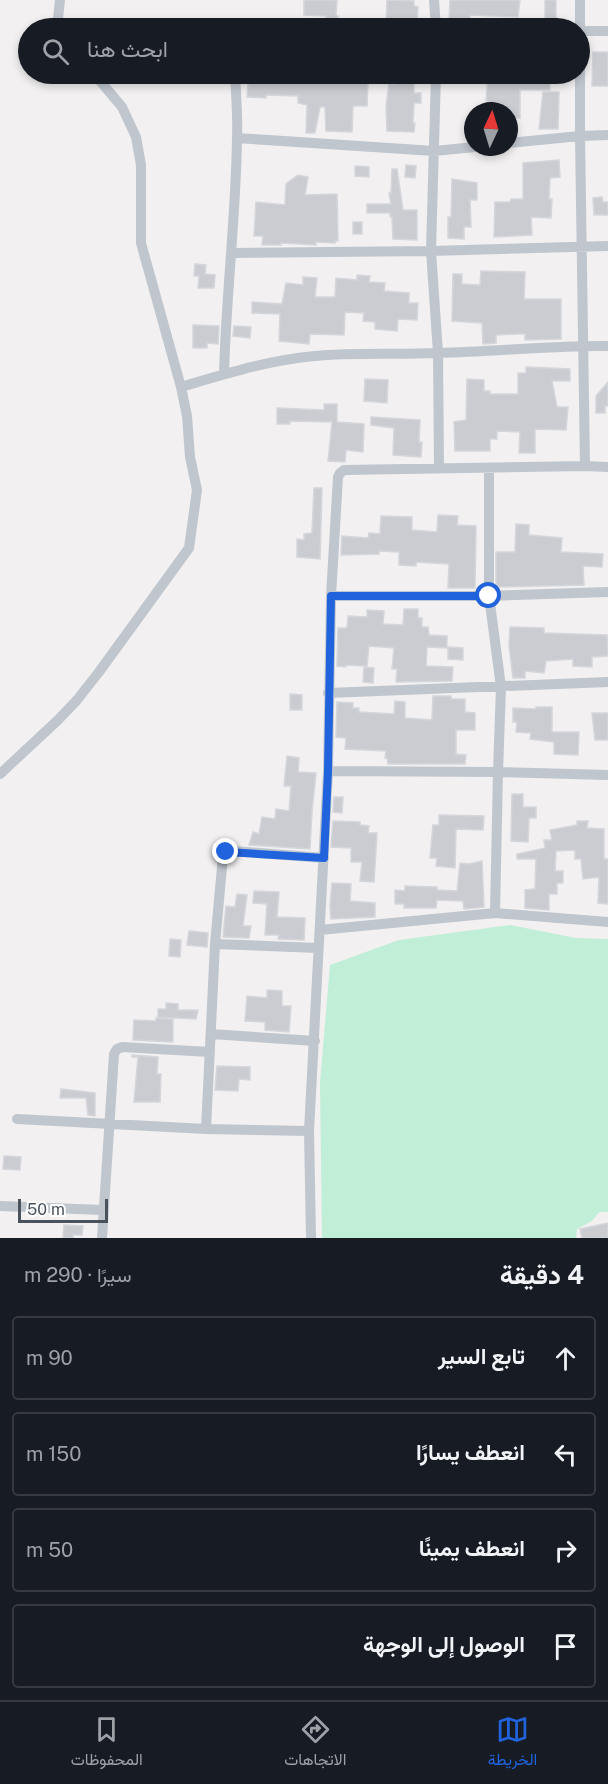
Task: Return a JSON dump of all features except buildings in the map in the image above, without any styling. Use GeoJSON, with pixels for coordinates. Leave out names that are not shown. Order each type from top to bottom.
{"type":"FeatureCollection","features":[{"type":"Feature","properties":{"kind":"street"},"geometry":{"type":"LineString","coordinates":[[58,18],[60,0]]}},
{"type":"Feature","properties":{"kind":"street"},"geometry":{"type":"LineString","coordinates":[[434,0],[435,18]]}},
{"type":"Feature","properties":{"kind":"street"},"geometry":{"type":"LineString","coordinates":[[580,0],[580,18]]}},
{"type":"Feature","properties":{"kind":"street"},"geometry":{"type":"LineString","coordinates":[[590,31],[608,31]]}},
{"type":"Feature","properties":{"kind":"street"},"geometry":{"type":"LineString","coordinates":[[0,774],[77,700],[189,548],[197,490],[190,457],[187,416],[181,387],[141,243],[141,165],[136,137],[122,107],[103,84]]}},
{"type":"Feature","properties":{"kind":"street"},"geometry":{"type":"LineString","coordinates":[[224,374],[237,138],[235,84]]}},
{"type":"Feature","properties":{"kind":"street"},"geometry":{"type":"LineString","coordinates":[[435,84],[431,251],[438,353],[439,468]]}},
{"type":"Feature","properties":{"kind":"street"},"geometry":{"type":"LineString","coordinates":[[579,84],[585,466]]}},
{"type":"Feature","properties":{"kind":"street"},"geometry":{"type":"LineString","coordinates":[[518,142],[608,135]]}},
{"type":"Feature","properties":{"kind":"street"},"geometry":{"type":"LineString","coordinates":[[237,138],[434,152],[464,148]]}},
{"type":"Feature","properties":{"kind":"street"},"geometry":{"type":"LineString","coordinates":[[231,253],[608,246]]}},
{"type":"Feature","properties":{"kind":"street"},"geometry":{"type":"LineString","coordinates":[[181,387],[244,368],[314,356],[608,346]]}},
{"type":"Feature","properties":{"kind":"street"},"geometry":{"type":"LineString","coordinates":[[311,1238],[309,1131],[328,771],[331,596],[338,477],[344,470],[608,467]]}},
{"type":"Feature","properties":{"kind":"street"},"geometry":{"type":"LineString","coordinates":[[489,468],[489,596],[501,687],[495,913]]}},
{"type":"Feature","properties":{"kind":"street"},"geometry":{"type":"LineString","coordinates":[[331,596],[489,596],[608,592]]}},
{"type":"Feature","properties":{"kind":"street"},"geometry":{"type":"LineString","coordinates":[[328,693],[608,682]]}},
{"type":"Feature","properties":{"kind":"street"},"geometry":{"type":"LineString","coordinates":[[328,771],[608,775]]}},
{"type":"Feature","properties":{"kind":"street"},"geometry":{"type":"LineString","coordinates":[[206,1129],[214,944],[223,856],[226,852],[324,858]]}},
{"type":"Feature","properties":{"kind":"street"},"geometry":{"type":"LineString","coordinates":[[320,930],[495,913],[608,922]]}},
{"type":"Feature","properties":{"kind":"street"},"geometry":{"type":"LineString","coordinates":[[214,944],[318,948]]}},
{"type":"Feature","properties":{"kind":"street"},"geometry":{"type":"LineString","coordinates":[[211,1034],[315,1041]]}},
{"type":"Feature","properties":{"kind":"street"},"geometry":{"type":"LineString","coordinates":[[102,1238],[114,1054],[122,1047],[210,1052]]}},
{"type":"Feature","properties":{"kind":"street"},"geometry":{"type":"LineString","coordinates":[[17,1119],[206,1129],[309,1131]]}},
{"type":"Feature","properties":{"kind":"street"},"geometry":{"type":"LineString","coordinates":[[0,1206],[103,1210]]}},
{"type":"Feature","properties":{"kind":"green space"},"geometry":{"type":"Polygon","coordinates":[[[510,925],[576,938],[608,939],[608,1212],[599,1212],[592,1221],[577,1229],[576,1238],[322,1238],[320,1083],[330,965],[399,940],[510,925]]]}},
{"type":"Feature","properties":{"kind":"route"},"geometry":{"type":"LineString","coordinates":[[226,852],[324,858],[331,596],[489,596]]}}]}
